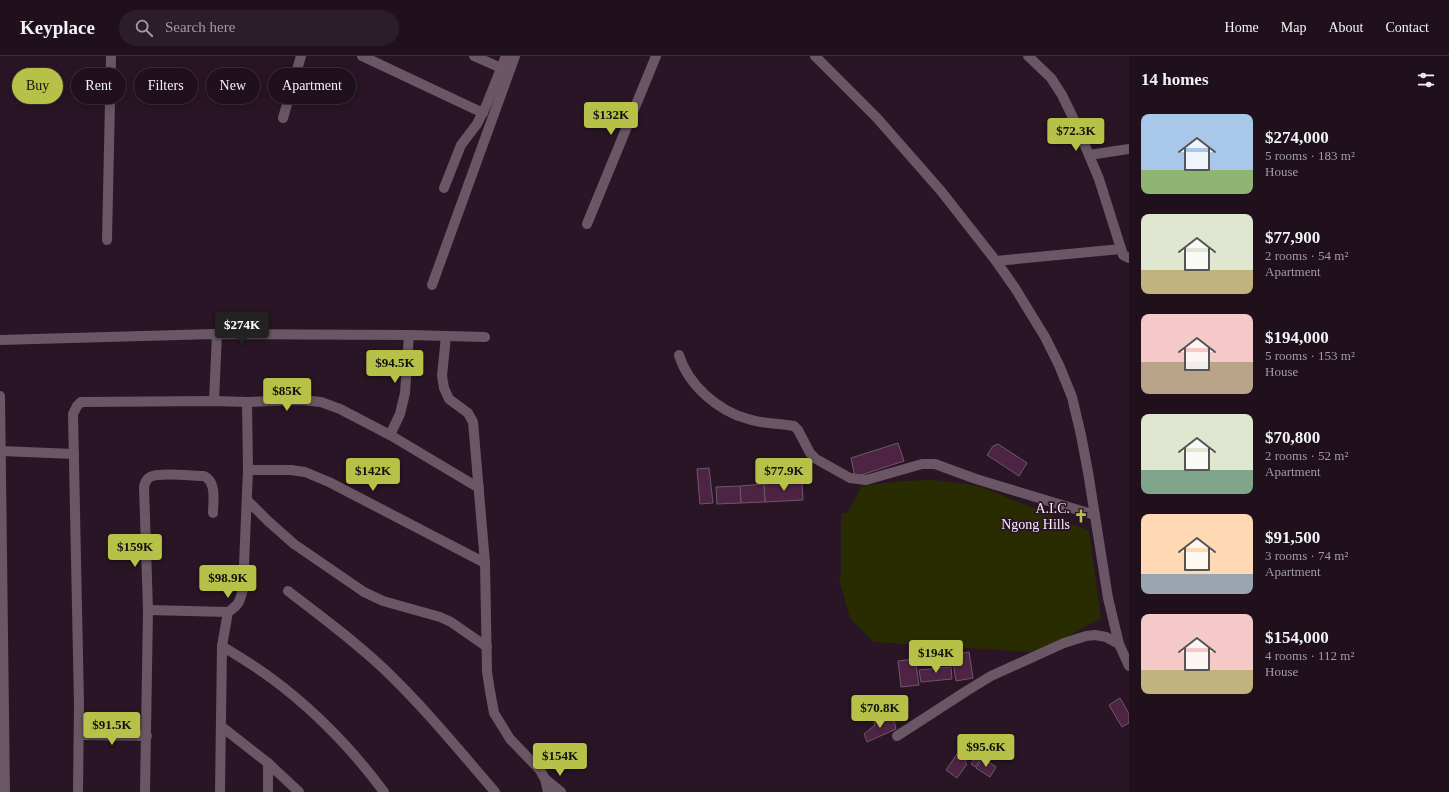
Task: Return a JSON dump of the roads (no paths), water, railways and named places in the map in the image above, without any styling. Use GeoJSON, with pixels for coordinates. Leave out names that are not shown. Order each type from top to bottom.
{"type":"FeatureCollection","features":[{"type":"Feature","properties":{"kind":"street"},"geometry":{"type":"LineString","coordinates":[[107,240],[111,56]]}},
{"type":"Feature","properties":{"kind":"street"},"geometry":{"type":"LineString","coordinates":[[282,118],[301,56]]}},
{"type":"Feature","properties":{"kind":"street"},"geometry":{"type":"LineString","coordinates":[[362,56],[483,113]]}},
{"type":"Feature","properties":{"kind":"street"},"geometry":{"type":"LineString","coordinates":[[474,56],[501,68]]}},
{"type":"Feature","properties":{"kind":"street"},"geometry":{"type":"LineString","coordinates":[[444,188],[461,145],[477,124],[483,113],[506,56]]}},
{"type":"Feature","properties":{"kind":"street"},"geometry":{"type":"LineString","coordinates":[[432,285],[515,56]]}},
{"type":"Feature","properties":{"kind":"street"},"geometry":{"type":"LineString","coordinates":[[587,224],[656,56]]}},
{"type":"Feature","properties":{"kind":"street"},"geometry":{"type":"LineString","coordinates":[[815,56],[877,118],[920,166],[996,261],[1015,288],[1045,337],[1059,365],[1072,397],[1088,472],[1108,598],[1119,644],[1128,660]]}},
{"type":"Feature","properties":{"kind":"street"},"geometry":{"type":"LineString","coordinates":[[1028,56],[1051,78],[1062,95],[1089,155],[1110,211],[1123,254],[1129,258]]}},
{"type":"Feature","properties":{"kind":"street"},"geometry":{"type":"LineString","coordinates":[[1089,155],[1129,149]]}},
{"type":"Feature","properties":{"kind":"street"},"geometry":{"type":"LineString","coordinates":[[996,261],[1121,249]]}},
{"type":"Feature","properties":{"kind":"street"},"geometry":{"type":"LineString","coordinates":[[214,401],[216,334]]}},
{"type":"Feature","properties":{"kind":"street"},"geometry":{"type":"LineString","coordinates":[[0,340],[216,334],[485,337]]}},
{"type":"Feature","properties":{"kind":"street"},"geometry":{"type":"LineString","coordinates":[[390,435],[400,414],[405,392],[409,335]]}},
{"type":"Feature","properties":{"kind":"street"},"geometry":{"type":"LineString","coordinates":[[446,336],[442,376],[444,388],[449,399],[468,413],[473,422],[485,564],[487,672],[494,713],[510,739],[540,770],[545,779],[548,792]]}},
{"type":"Feature","properties":{"kind":"street"},"geometry":{"type":"LineString","coordinates":[[679,354],[682,365],[694,384],[708,397],[729,412],[750,420],[794,426],[798,430],[810,453],[816,459],[850,478],[866,480],[922,464],[935,464],[976,479],[1095,515]]}},
{"type":"Feature","properties":{"kind":"street"},"geometry":{"type":"LineString","coordinates":[[0,396],[2,720],[5,792]]}},
{"type":"Feature","properties":{"kind":"street"},"geometry":{"type":"LineString","coordinates":[[78,792],[79,735],[73,414],[81,402],[247,402],[300,400],[321,402],[340,409],[390,435],[479,488]]}},
{"type":"Feature","properties":{"kind":"street"},"geometry":{"type":"LineString","coordinates":[[148,610],[228,612],[236,606],[240,600],[243,588],[247,500],[247,402]]}},
{"type":"Feature","properties":{"kind":"street"},"geometry":{"type":"LineString","coordinates":[[1,451],[74,454]]}},
{"type":"Feature","properties":{"kind":"street"},"geometry":{"type":"LineString","coordinates":[[248,470],[291,470],[305,472],[329,482],[485,564]]}},
{"type":"Feature","properties":{"kind":"street"},"geometry":{"type":"LineString","coordinates":[[145,792],[148,610],[144,487],[146,481],[150,477],[157,475],[204,476],[209,478],[212,482],[213,513]]}},
{"type":"Feature","properties":{"kind":"street"},"geometry":{"type":"LineString","coordinates":[[247,500],[294,544],[364,592],[383,601],[440,617],[451,622],[487,647]]}},
{"type":"Feature","properties":{"kind":"street"},"geometry":{"type":"LineString","coordinates":[[288,591],[333,624],[383,668],[428,714],[495,792]]}},
{"type":"Feature","properties":{"kind":"street"},"geometry":{"type":"LineString","coordinates":[[220,792],[222,646],[228,612]]}},
{"type":"Feature","properties":{"kind":"street"},"geometry":{"type":"LineString","coordinates":[[897,736],[991,676],[1064,643],[1086,636],[1095,635],[1106,637],[1119,644]]}},
{"type":"Feature","properties":{"kind":"street"},"geometry":{"type":"LineString","coordinates":[[222,646],[270,678],[308,708],[371,775],[384,792]]}},
{"type":"Feature","properties":{"kind":"street"},"geometry":{"type":"LineString","coordinates":[[222,727],[268,763],[299,792]]}},
{"type":"Feature","properties":{"kind":"street"},"geometry":{"type":"LineString","coordinates":[[79,735],[147,736]]}},
{"type":"Feature","properties":{"kind":"street"},"geometry":{"type":"LineString","coordinates":[[268,763],[268,792]]}},
{"type":"Feature","properties":{"kind":"street"},"geometry":{"type":"LineString","coordinates":[[545,779],[561,792]]}},
{"type":"Feature","properties":{"kind":"place","name":"A.I.C. Ngong Hills"},"geometry":{"type":"Point","coordinates":[1081,516]}}]}
